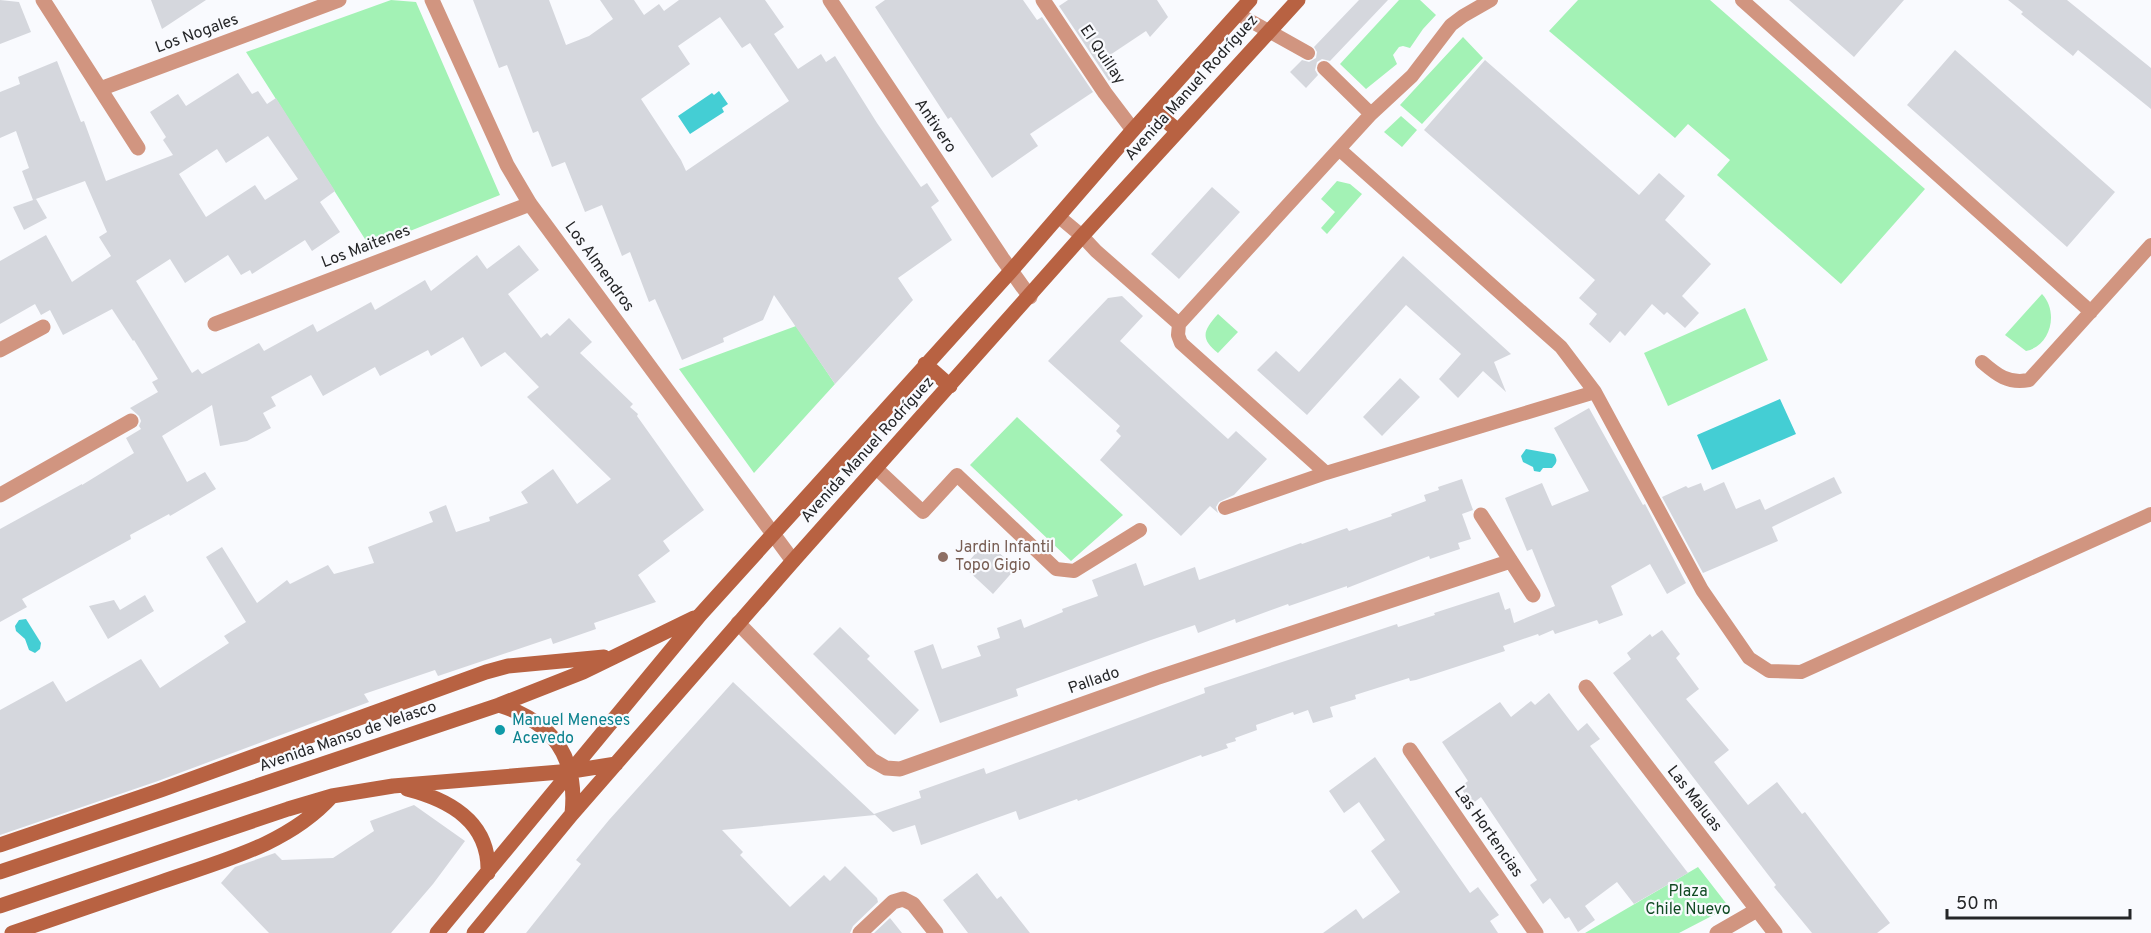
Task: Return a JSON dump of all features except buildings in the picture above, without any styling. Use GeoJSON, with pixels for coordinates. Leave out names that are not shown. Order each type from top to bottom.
{"type":"FeatureCollection","features":[{"type":"Feature","properties":{"kind":"main road","name":"Avenida Manuel Rodríguez"},"geometry":{"type":"LineString","coordinates":[[437,933],[699,615],[1011,271],[1250,0]]}},
{"type":"Feature","properties":{"kind":"main road","name":"Avenida Manuel Rodríguez"},"geometry":{"type":"LineString","coordinates":[[474,933],[572,814],[738,623],[1083,236],[1298,0]]}},
{"type":"Feature","properties":{"kind":"main road"},"geometry":{"type":"LineString","coordinates":[[1152,109],[1178,131]]}},
{"type":"Feature","properties":{"kind":"main road"},"geometry":{"type":"LineString","coordinates":[[925,364],[950,386]]}},
{"type":"Feature","properties":{"kind":"main road","name":"Avenida Manso de Velasco"},"geometry":{"type":"LineString","coordinates":[[0,872],[499,705],[616,656],[699,615]]}},
{"type":"Feature","properties":{"kind":"main road"},"geometry":{"type":"LineString","coordinates":[[0,846],[486,672],[508,666],[616,656]]}},
{"type":"Feature","properties":{"kind":"main road"},"geometry":{"type":"LineString","coordinates":[[499,705],[529,717],[551,734],[572,771],[574,786],[572,814]]}},
{"type":"Feature","properties":{"kind":"main road"},"geometry":{"type":"LineString","coordinates":[[0,906],[288,808],[332,796],[393,786],[572,771],[616,764]]}},
{"type":"Feature","properties":{"kind":"main road"},"geometry":{"type":"LineString","coordinates":[[393,786],[449,804],[465,817],[478,830],[483,840],[488,873]]}},
{"type":"Feature","properties":{"kind":"main road"},"geometry":{"type":"LineString","coordinates":[[12,933],[238,855],[291,832],[320,810],[332,796]]}},
{"type":"Feature","properties":{"kind":"street"},"geometry":{"type":"LineString","coordinates":[[43,0],[138,148]]}},
{"type":"Feature","properties":{"kind":"street","name":"Los Nogales"},"geometry":{"type":"LineString","coordinates":[[100,89],[339,0]]}},
{"type":"Feature","properties":{"kind":"street","name":"Los Almendros"},"geometry":{"type":"LineString","coordinates":[[432,0],[507,165],[530,204],[793,561]]}},
{"type":"Feature","properties":{"kind":"street","name":"Antivero"},"geometry":{"type":"LineString","coordinates":[[830,0],[1030,297]]}},
{"type":"Feature","properties":{"kind":"street","name":"El Quillay"},"geometry":{"type":"LineString","coordinates":[[1043,0],[1105,93],[1133,130]]}},
{"type":"Feature","properties":{"kind":"street","name":"Los Maitenes"},"geometry":{"type":"LineString","coordinates":[[215,324],[530,204]]}},
{"type":"Feature","properties":{"kind":"street"},"geometry":{"type":"LineString","coordinates":[[0,350],[43,327]]}},
{"type":"Feature","properties":{"kind":"street"},"geometry":{"type":"LineString","coordinates":[[0,495],[131,421]]}},
{"type":"Feature","properties":{"kind":"street"},"geometry":{"type":"LineString","coordinates":[[1480,515],[1533,595]]}},
{"type":"Feature","properties":{"kind":"street","name":"Pallado"},"geometry":{"type":"LineString","coordinates":[[738,623],[872,760],[886,768],[900,769],[1156,678],[1511,561]]}},
{"type":"Feature","properties":{"kind":"street","name":"Las Maluas"},"geometry":{"type":"LineString","coordinates":[[1586,687],[1775,933]]}},
{"type":"Feature","properties":{"kind":"street","name":"Las Hortencias"},"geometry":{"type":"LineString","coordinates":[[1410,750],[1536,933]]}},
{"type":"Feature","properties":{"kind":"street"},"geometry":{"type":"LineString","coordinates":[[860,933],[893,902],[903,898],[913,904],[936,933]]}},
{"type":"Feature","properties":{"kind":"street"},"geometry":{"type":"LineString","coordinates":[[1717,933],[1757,910]]}},
{"type":"Feature","properties":{"kind":"lane"},"geometry":{"type":"LineString","coordinates":[[1326,472],[1181,343],[1178,335],[1179,324],[1371,114],[1419,69],[1451,26],[1463,16],[1491,0]]}},
{"type":"Feature","properties":{"kind":"lane"},"geometry":{"type":"LineString","coordinates":[[1742,0],[2091,312]]}},
{"type":"Feature","properties":{"kind":"lane"},"geometry":{"type":"LineString","coordinates":[[1238,14],[1308,53]]}},
{"type":"Feature","properties":{"kind":"lane"},"geometry":{"type":"LineString","coordinates":[[1324,68],[1371,114]]}},
{"type":"Feature","properties":{"kind":"lane"},"geometry":{"type":"LineString","coordinates":[[1339,149],[1561,346],[1595,392],[1702,590],[1749,658],[1769,671],[1801,672],[2151,514]]}},
{"type":"Feature","properties":{"kind":"lane"},"geometry":{"type":"LineString","coordinates":[[1058,216],[1179,324]]}},
{"type":"Feature","properties":{"kind":"lane"},"geometry":{"type":"LineString","coordinates":[[1982,362],[1999,377],[2017,382],[2029,380],[2151,245]]}},
{"type":"Feature","properties":{"kind":"lane"},"geometry":{"type":"LineString","coordinates":[[1225,508],[1326,472],[1595,392]]}},
{"type":"Feature","properties":{"kind":"lane"},"geometry":{"type":"LineString","coordinates":[[876,468],[923,512],[957,475],[1056,569],[1074,571],[1140,530]]}},
{"type":"Feature","properties":{"kind":"green space"},"geometry":{"type":"Polygon","coordinates":[[[391,0],[416,2],[500,195],[370,247],[246,52],[391,0]]]}},
{"type":"Feature","properties":{"kind":"green space"},"geometry":{"type":"Polygon","coordinates":[[[1399,0],[1420,0],[1436,15],[1410,48],[1399,47],[1393,55],[1397,64],[1366,89],[1340,64],[1399,0]]]}},
{"type":"Feature","properties":{"kind":"green space"},"geometry":{"type":"Polygon","coordinates":[[[1578,0],[1710,0],[1925,189],[1841,284],[1717,175],[1730,160],[1688,124],[1675,138],[1549,31],[1578,0]]]}},
{"type":"Feature","properties":{"kind":"green space"},"geometry":{"type":"Polygon","coordinates":[[[1463,37],[1483,58],[1422,124],[1400,105],[1463,37]]]}},
{"type":"Feature","properties":{"kind":"green space"},"geometry":{"type":"Polygon","coordinates":[[[1401,116],[1417,130],[1402,147],[1384,132],[1401,116]]]}},
{"type":"Feature","properties":{"kind":"green space"},"geometry":{"type":"Polygon","coordinates":[[[1337,181],[1350,184],[1362,194],[1327,234],[1321,228],[1335,212],[1321,199],[1337,181]]]}},
{"type":"Feature","properties":{"kind":"green space"},"geometry":{"type":"Polygon","coordinates":[[[2042,294],[2050,310],[2050,327],[2041,343],[2026,351],[2005,335],[2042,294]]]}},
{"type":"Feature","properties":{"kind":"green space"},"geometry":{"type":"Polygon","coordinates":[[[1745,308],[1768,360],[1668,406],[1644,353],[1745,308]]]}},
{"type":"Feature","properties":{"kind":"green space"},"geometry":{"type":"Polygon","coordinates":[[[1218,314],[1238,332],[1218,353],[1208,343],[1206,334],[1209,325],[1218,314]]]}},
{"type":"Feature","properties":{"kind":"green space"},"geometry":{"type":"Polygon","coordinates":[[[796,326],[835,384],[754,473],[679,369],[796,326]]]}},
{"type":"Feature","properties":{"kind":"green space"},"geometry":{"type":"Polygon","coordinates":[[[1017,417],[1123,515],[1071,561],[970,465],[1017,417]]]}},
{"type":"Feature","properties":{"kind":"green space","name":"Plaza Chile Nuevo"},"geometry":{"type":"Polygon","coordinates":[[[1698,867],[1729,907],[1679,933],[1585,933],[1698,867]]]}},
{"type":"Feature","properties":{"kind":"water"},"geometry":{"type":"Polygon","coordinates":[[[719,91],[728,104],[722,108],[724,112],[690,134],[678,116],[712,93],[714,95],[719,91]]]}},
{"type":"Feature","properties":{"kind":"water"},"geometry":{"type":"Polygon","coordinates":[[[1780,399],[1796,434],[1712,470],[1697,435],[1780,399]]]}},
{"type":"Feature","properties":{"kind":"water"},"geometry":{"type":"Polygon","coordinates":[[[1526,449],[1554,454],[1556,463],[1552,468],[1543,468],[1540,472],[1534,471],[1533,467],[1523,462],[1521,456],[1526,449]]]}},
{"type":"Feature","properties":{"kind":"water"},"geometry":{"type":"Polygon","coordinates":[[[26,619],[41,643],[40,649],[35,653],[29,650],[25,639],[16,631],[15,626],[19,620],[26,619]]]}},
{"type":"Feature","properties":{"kind":"place","name":"Jardin Infantil Topo Gigio"},"geometry":{"type":"Point","coordinates":[943,557]}},
{"type":"Feature","properties":{"kind":"place","name":"Manuel Meneses Acevedo"},"geometry":{"type":"Point","coordinates":[500,730]}}]}
